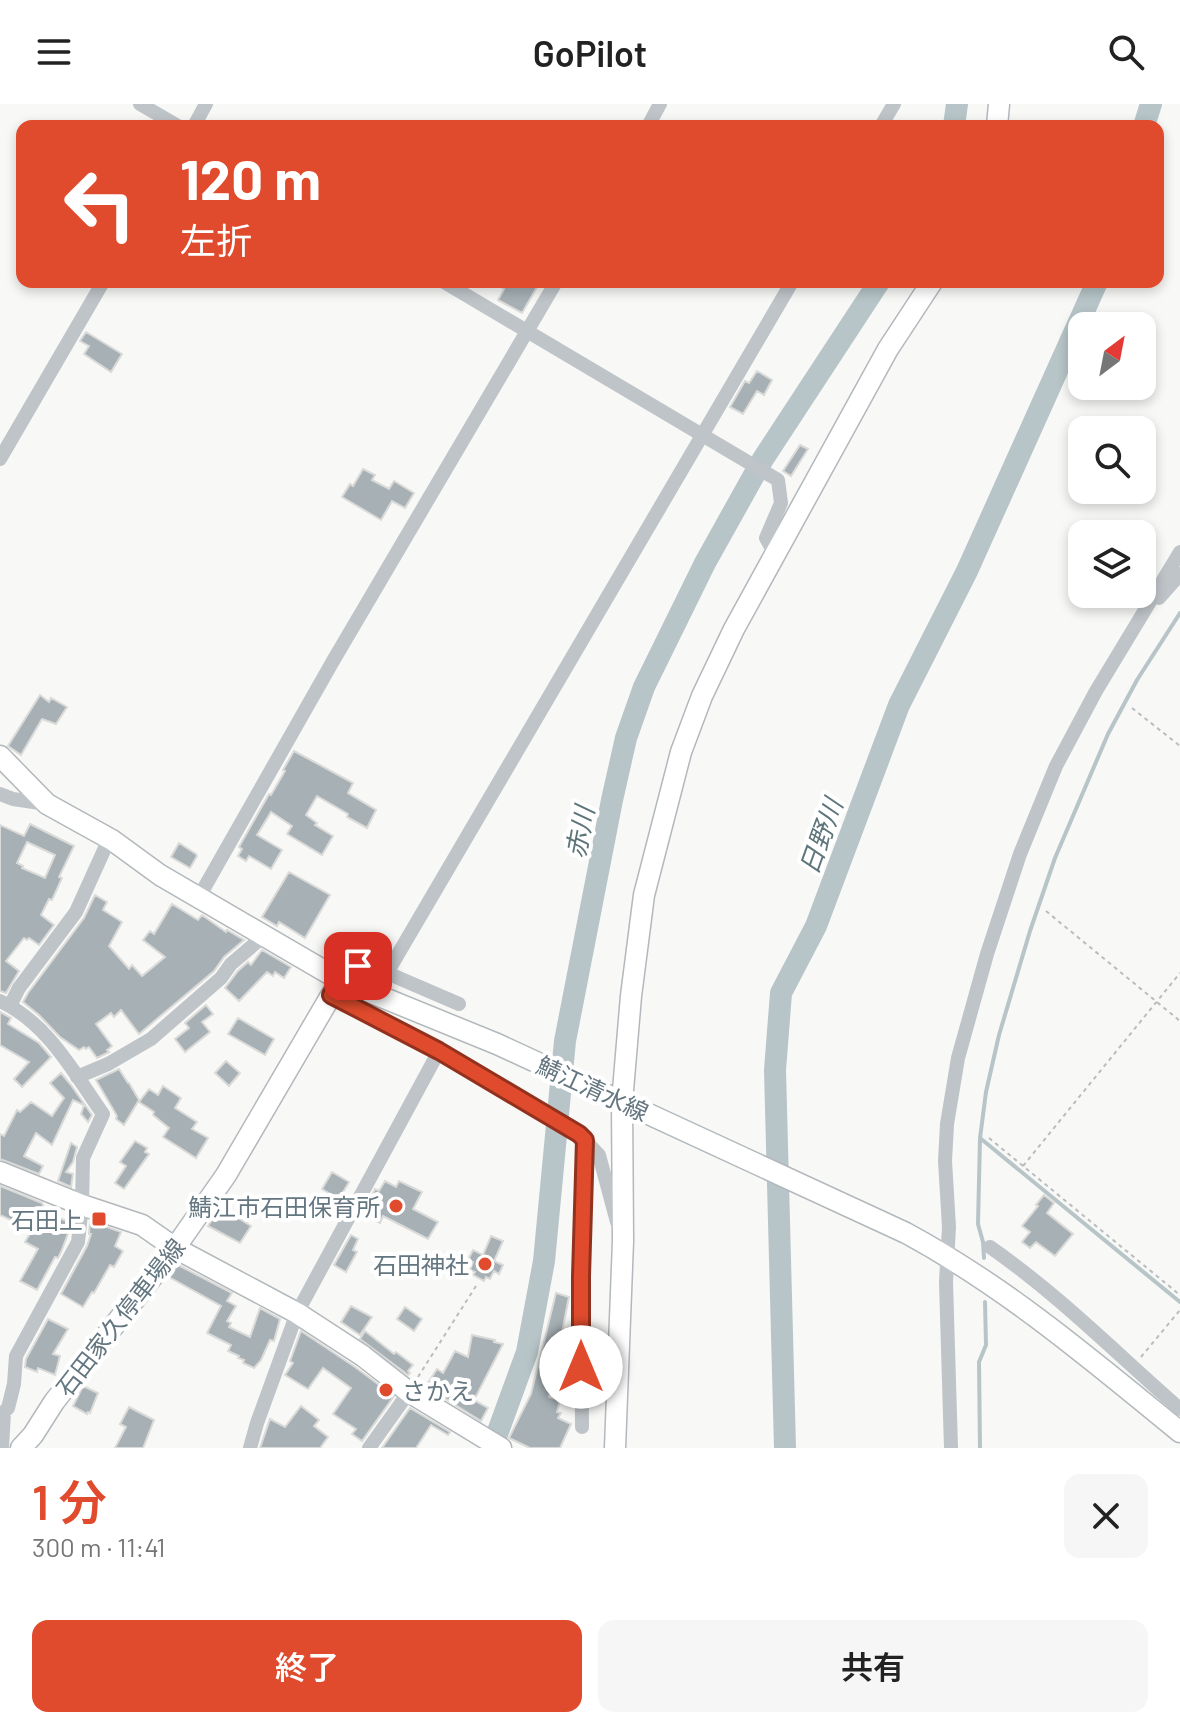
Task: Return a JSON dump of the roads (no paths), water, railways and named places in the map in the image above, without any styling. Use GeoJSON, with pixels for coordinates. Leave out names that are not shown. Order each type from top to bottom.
{"type":"FeatureCollection","features":[{"type":"Feature","properties":{"kind":"main road"},"geometry":{"type":"LineString","coordinates":[[615,1448],[631,1106],[631,996],[644,895],[681,752],[702,696],[734,629],[888,349],[928,288]]}},
{"type":"Feature","properties":{"kind":"main road","name":"鯖江清水線"},"geometry":{"type":"LineString","coordinates":[[0,756],[47,804],[112,840],[160,875],[265,935],[339,986],[497,1044],[906,1233],[947,1256],[1024,1306],[1180,1432]]}},
{"type":"Feature","properties":{"kind":"main road","name":"石田家久停車場線"},"geometry":{"type":"LineString","coordinates":[[21,1448],[175,1248],[226,1175],[339,986]]}},
{"type":"Feature","properties":{"kind":"main road"},"geometry":{"type":"LineString","coordinates":[[0,1172],[142,1225],[175,1248],[297,1313],[363,1356],[409,1392],[501,1448]]}},
{"type":"Feature","properties":{"kind":"street"},"geometry":{"type":"LineString","coordinates":[[140,104],[168,120]]}},
{"type":"Feature","properties":{"kind":"street"},"geometry":{"type":"LineString","coordinates":[[0,459],[100,288]]}},
{"type":"Feature","properties":{"kind":"street"},"geometry":{"type":"LineString","coordinates":[[454,288],[778,480],[781,503],[766,538],[775,554]]}},
{"type":"Feature","properties":{"kind":"street"},"geometry":{"type":"LineString","coordinates":[[199,897],[333,661],[552,288]]}},
{"type":"Feature","properties":{"kind":"street"},"geometry":{"type":"LineString","coordinates":[[387,973],[788,288]]}},
{"type":"Feature","properties":{"kind":"street"},"geometry":{"type":"LineString","coordinates":[[951,1448],[947,1297],[949,1227],[945,1161],[947,1124],[958,1058],[987,954],[1020,854],[1056,766],[1096,691],[1180,552]]}},
{"type":"Feature","properties":{"kind":"street"},"geometry":{"type":"LineString","coordinates":[[1143,611],[1163,595],[1180,574]]}},
{"type":"Feature","properties":{"kind":"street"},"geometry":{"type":"LineString","coordinates":[[0,794],[47,804]]}},
{"type":"Feature","properties":{"kind":"street"},"geometry":{"type":"LineString","coordinates":[[2,1448],[2,1412],[8,1408],[14,1384],[16,1356],[78,1242],[83,1158],[103,1114],[59,1050],[42,1031],[5,1003],[76,912],[105,848],[112,840]]}},
{"type":"Feature","properties":{"kind":"street"},"geometry":{"type":"LineString","coordinates":[[77,1077],[108,1064],[151,1039],[265,935]]}},
{"type":"Feature","properties":{"kind":"street"},"geometry":{"type":"LineString","coordinates":[[459,1004],[387,973],[358,966],[339,986],[439,1051],[579,1134],[599,1155],[623,1241]]}},
{"type":"Feature","properties":{"kind":"street"},"geometry":{"type":"LineString","coordinates":[[250,1448],[297,1313],[439,1051]]}},
{"type":"Feature","properties":{"kind":"street"},"geometry":{"type":"LineString","coordinates":[[582,1427],[581,1276],[585,1140]]}},
{"type":"Feature","properties":{"kind":"street"},"geometry":{"type":"LineString","coordinates":[[990,1247],[1071,1310],[1180,1409]]}},
{"type":"Feature","properties":{"kind":"street"},"geometry":{"type":"LineString","coordinates":[[369,1448],[409,1392]]}},
{"type":"Feature","properties":{"kind":"waterway","name":"赤川"},"geometry":{"type":"LineString","coordinates":[[955,120],[957,104]]}},
{"type":"Feature","properties":{"kind":"waterway","name":"日野川"},"geometry":{"type":"LineString","coordinates":[[1146,120],[1151,104]]}},
{"type":"Feature","properties":{"kind":"waterway","name":"赤川"},"geometry":{"type":"LineString","coordinates":[[492,1448],[527,1352],[544,1261],[565,1041],[626,738],[644,687],[705,563],[763,459],[875,288]]}},
{"type":"Feature","properties":{"kind":"waterway","name":"日野川"},"geometry":{"type":"LineString","coordinates":[[785,1448],[775,1070],[781,993],[816,926],[899,705],[967,571],[1094,288]]}},
{"type":"Feature","properties":{"kind":"waterway"},"geometry":{"type":"LineString","coordinates":[[984,1258],[978,1224],[980,1138],[986,1092],[999,1035],[1030,931],[1055,858],[1108,734],[1137,680],[1180,613]]}},
{"type":"Feature","properties":{"kind":"waterway"},"geometry":{"type":"LineString","coordinates":[[980,1138],[1180,1302]]}},
{"type":"Feature","properties":{"kind":"waterway"},"geometry":{"type":"LineString","coordinates":[[980,1448],[979,1362],[986,1345],[985,1302]]}},
{"type":"Feature","properties":{"kind":"place","name":"鯖江市石田保育所"},"geometry":{"type":"Point","coordinates":[396,1206]}},
{"type":"Feature","properties":{"kind":"place","name":"石田上"},"geometry":{"type":"Point","coordinates":[99,1219]}},
{"type":"Feature","properties":{"kind":"place","name":"石田神社"},"geometry":{"type":"Point","coordinates":[485,1264]}},
{"type":"Feature","properties":{"kind":"place","name":"さかえ"},"geometry":{"type":"Point","coordinates":[386,1390]}}]}
